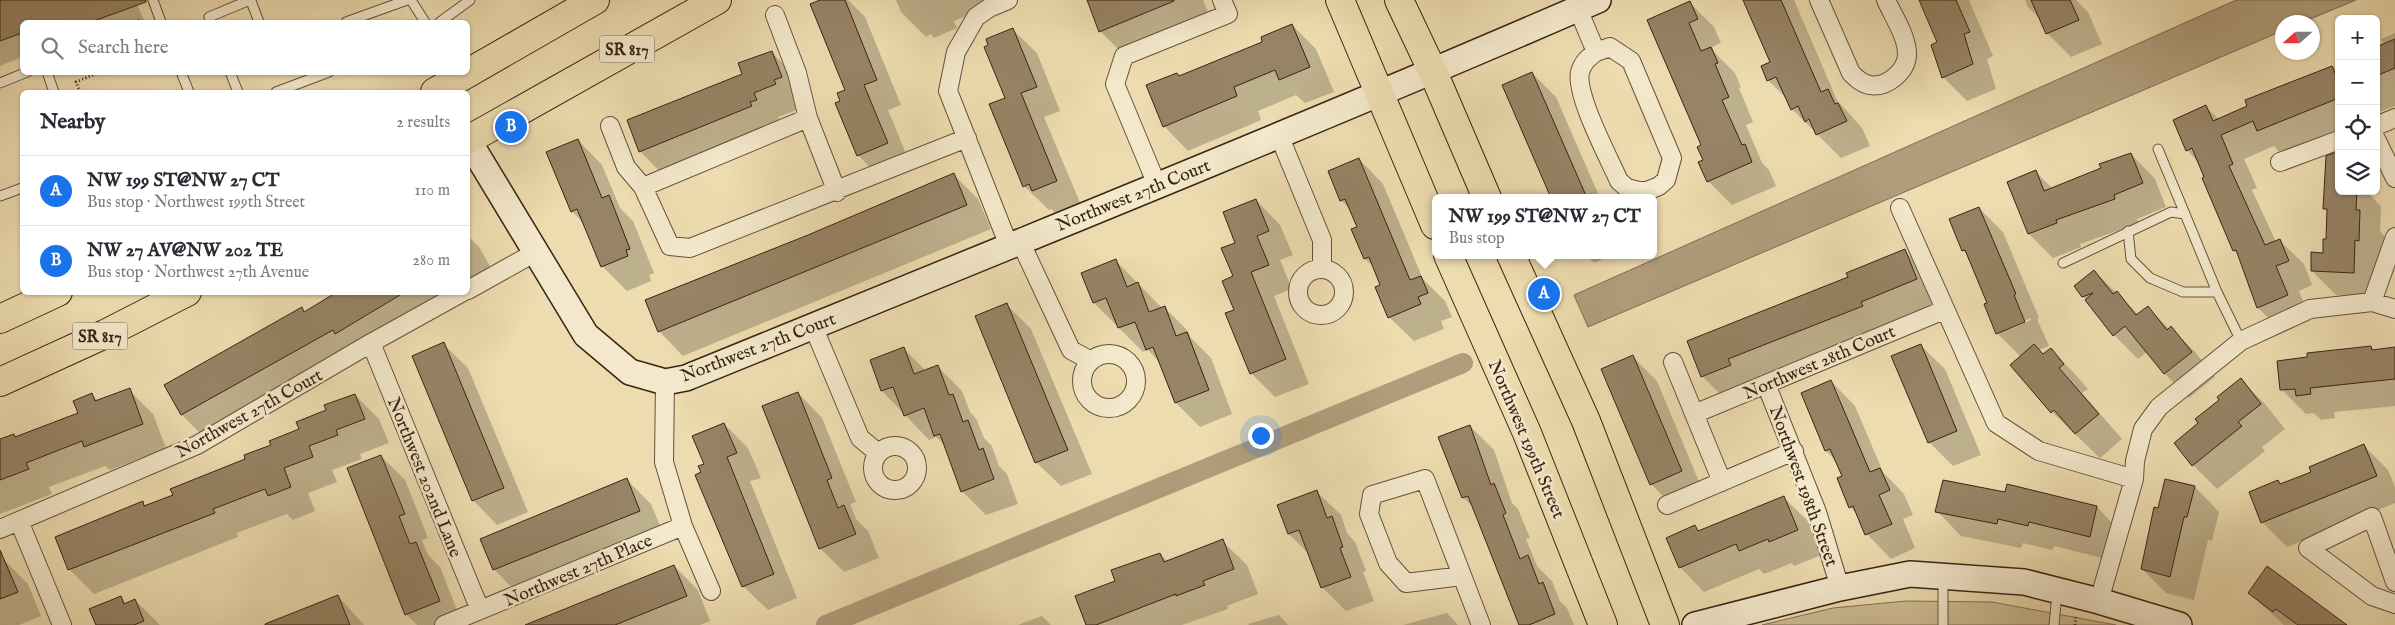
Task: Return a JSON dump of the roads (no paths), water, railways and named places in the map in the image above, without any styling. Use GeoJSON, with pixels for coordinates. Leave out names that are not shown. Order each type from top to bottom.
{"type":"FeatureCollection","features":[{"type":"Feature","properties":{"kind":"main road"},"geometry":{"type":"LineString","coordinates":[[470,69],[595,0]]}},
{"type":"Feature","properties":{"kind":"main road","name":"SR 817"},"geometry":{"type":"LineString","coordinates":[[470,139],[717,0]]}},
{"type":"Feature","properties":{"kind":"main road"},"geometry":{"type":"LineString","coordinates":[[1340,0],[1432,218]]}},
{"type":"Feature","properties":{"kind":"main road"},"geometry":{"type":"LineString","coordinates":[[1403,3],[1485,194]]}},
{"type":"Feature","properties":{"kind":"main road"},"geometry":{"type":"LineString","coordinates":[[438,90],[457,76]]}},
{"type":"Feature","properties":{"kind":"main road","name":"Northwest 199th Street"},"geometry":{"type":"LineString","coordinates":[[1450,259],[1527,433],[1603,625]]}},
{"type":"Feature","properties":{"kind":"main road"},"geometry":{"type":"LineString","coordinates":[[1513,259],[1586,421],[1665,625]]}},
{"type":"Feature","properties":{"kind":"main road"},"geometry":{"type":"LineString","coordinates":[[0,319],[52,295]]}},
{"type":"Feature","properties":{"kind":"main road","name":"SR 817"},"geometry":{"type":"LineString","coordinates":[[0,382],[105,334],[181,295]]}},
{"type":"Feature","properties":{"kind":"street"},"geometry":{"type":"LineString","coordinates":[[1008,0],[989,8],[976,17],[956,52],[948,91],[967,138],[1015,243],[1071,350],[1091,361]]}},
{"type":"Feature","properties":{"kind":"street"},"geometry":{"type":"LineString","coordinates":[[1157,185],[1115,84],[1124,56],[1228,14],[1222,0]]}},
{"type":"Feature","properties":{"kind":"street"},"geometry":{"type":"LineString","coordinates":[[1819,0],[1851,72],[1858,80],[1869,86],[1878,86],[1888,82],[1897,75],[1904,67],[1907,55],[1904,42],[1886,0]]}},
{"type":"Feature","properties":{"kind":"street"},"geometry":{"type":"LineString","coordinates":[[1588,4],[1596,52]]}},
{"type":"Feature","properties":{"kind":"street","name":"Northwest 27th Court"},"geometry":{"type":"LineString","coordinates":[[665,382],[686,378],[813,326],[1433,72],[1588,4]]}},
{"type":"Feature","properties":{"kind":"street"},"geometry":{"type":"LineString","coordinates":[[775,15],[797,73],[808,118],[837,192]]}},
{"type":"Feature","properties":{"kind":"street"},"geometry":{"type":"LineString","coordinates":[[1610,47],[1630,61],[1672,158],[1666,180],[1659,186],[1647,191],[1639,191],[1627,188],[1619,181],[1582,96],[1580,72],[1585,60],[1596,52],[1610,47]]}},
{"type":"Feature","properties":{"kind":"street"},"geometry":{"type":"LineString","coordinates":[[643,186],[808,118]]}},
{"type":"Feature","properties":{"kind":"street"},"geometry":{"type":"LineString","coordinates":[[2380,124],[2395,118]]}},
{"type":"Feature","properties":{"kind":"street"},"geometry":{"type":"LineString","coordinates":[[610,126],[626,167],[643,186],[670,246],[690,248],[837,192],[967,138]]}},
{"type":"Feature","properties":{"kind":"street"},"geometry":{"type":"LineString","coordinates":[[1279,135],[1322,240],[1322,269]]}},
{"type":"Feature","properties":{"kind":"street"},"geometry":{"type":"LineString","coordinates":[[2280,162],[2335,141]]}},
{"type":"Feature","properties":{"kind":"street"},"geometry":{"type":"LineString","coordinates":[[470,143],[586,335],[630,372],[665,382],[664,462],[683,526],[710,591]]}},
{"type":"Feature","properties":{"kind":"street"},"geometry":{"type":"LineString","coordinates":[[2380,147],[2395,178]]}},
{"type":"Feature","properties":{"kind":"street"},"geometry":{"type":"LineString","coordinates":[[1900,208],[1996,423],[2039,451],[2134,479]]}},
{"type":"Feature","properties":{"kind":"street"},"geometry":{"type":"LineString","coordinates":[[2372,302],[2395,237]]}},
{"type":"Feature","properties":{"kind":"street"},"geometry":{"type":"LineString","coordinates":[[470,289],[536,252]]}},
{"type":"Feature","properties":{"kind":"street","name":"Northwest 27th Court"},"geometry":{"type":"LineString","coordinates":[[0,529],[197,445],[371,343],[458,295]]}},
{"type":"Feature","properties":{"kind":"street"},"geometry":{"type":"LineString","coordinates":[[2099,601],[2134,479],[2135,461],[2143,429],[2159,407],[2241,341],[2310,309],[2372,302],[2395,309]]}},
{"type":"Feature","properties":{"kind":"street","name":"Northwest 28th Court"},"geometry":{"type":"LineString","coordinates":[[1694,414],[1944,310]]}},
{"type":"Feature","properties":{"kind":"street"},"geometry":{"type":"LineString","coordinates":[[813,326],[860,438],[878,454]]}},
{"type":"Feature","properties":{"kind":"street","name":"Northwest 202nd Lane"},"geometry":{"type":"LineString","coordinates":[[371,343],[480,610]]}},
{"type":"Feature","properties":{"kind":"street"},"geometry":{"type":"LineString","coordinates":[[1673,362],[1722,482]]}},
{"type":"Feature","properties":{"kind":"street","name":"Northwest 198th Street"},"geometry":{"type":"LineString","coordinates":[[1766,384],[1817,512],[1840,588]]}},
{"type":"Feature","properties":{"kind":"street"},"geometry":{"type":"LineString","coordinates":[[1667,506],[1794,451]]}},
{"type":"Feature","properties":{"kind":"street"},"geometry":{"type":"LineString","coordinates":[[1462,576],[1406,583],[1388,562],[1369,514],[1372,495],[1425,478],[1481,625]]}},
{"type":"Feature","properties":{"kind":"street"},"geometry":{"type":"LineString","coordinates":[[2395,582],[2372,517],[2308,548],[2372,596],[2395,604]]}},
{"type":"Feature","properties":{"kind":"street"},"geometry":{"type":"LineString","coordinates":[[19,521],[62,625]]}},
{"type":"Feature","properties":{"kind":"street","name":"Northwest 27th Place"},"geometry":{"type":"LineString","coordinates":[[444,625],[683,526]]}},
{"type":"Feature","properties":{"kind":"street"},"geometry":{"type":"LineString","coordinates":[[1695,625],[1840,588],[1910,574],[2024,582],[2099,601],[2179,625]]}},
{"type":"Feature","properties":{"kind":"lane"},"geometry":{"type":"LineString","coordinates":[[153,0],[161,20]]}},
{"type":"Feature","properties":{"kind":"lane"},"geometry":{"type":"LineString","coordinates":[[352,20],[409,0],[424,20]]}},
{"type":"Feature","properties":{"kind":"lane"},"geometry":{"type":"LineString","coordinates":[[443,20],[470,0]]}},
{"type":"Feature","properties":{"kind":"lane"},"geometry":{"type":"LineString","coordinates":[[210,20],[209,17],[250,1],[258,20]]}},
{"type":"Feature","properties":{"kind":"lane"},"geometry":{"type":"LineString","coordinates":[[0,83],[20,75]]}},
{"type":"Feature","properties":{"kind":"lane"},"geometry":{"type":"LineString","coordinates":[[47,75],[53,90]]}},
{"type":"Feature","properties":{"kind":"lane"},"geometry":{"type":"LineString","coordinates":[[182,75],[188,90]]}},
{"type":"Feature","properties":{"kind":"lane"},"geometry":{"type":"LineString","coordinates":[[231,75],[237,90]]}},
{"type":"Feature","properties":{"kind":"lane"},"geometry":{"type":"LineString","coordinates":[[281,90],[321,75]]}},
{"type":"Feature","properties":{"kind":"lane"},"geometry":{"type":"LineString","coordinates":[[2158,150],[2217,292],[2241,341]]}},
{"type":"Feature","properties":{"kind":"lane"},"geometry":{"type":"LineString","coordinates":[[0,196],[20,189]]}},
{"type":"Feature","properties":{"kind":"lane"},"geometry":{"type":"LineString","coordinates":[[2063,263],[2171,212],[2185,214]]}},
{"type":"Feature","properties":{"kind":"lane"},"geometry":{"type":"LineString","coordinates":[[2128,231],[2131,259],[2150,278],[2183,292],[2217,292]]}},
{"type":"Feature","properties":{"kind":"lane"},"geometry":{"type":"LineString","coordinates":[[1943,577],[1943,625]]}},
{"type":"Feature","properties":{"kind":"lane"},"geometry":{"type":"LineString","coordinates":[[2054,625],[2057,590]]}},
{"type":"Feature","properties":{"kind":"waterway"},"geometry":{"type":"LineString","coordinates":[[826,625],[1463,363]]}},
{"type":"Feature","properties":{"kind":"place","name":"NW 27 AV@NW 202 TE"},"geometry":{"type":"Point","coordinates":[511,127]}},
{"type":"Feature","properties":{"kind":"place","name":"NW 199 ST@NW 27 CT"},"geometry":{"type":"Point","coordinates":[1544,294]}}]}
